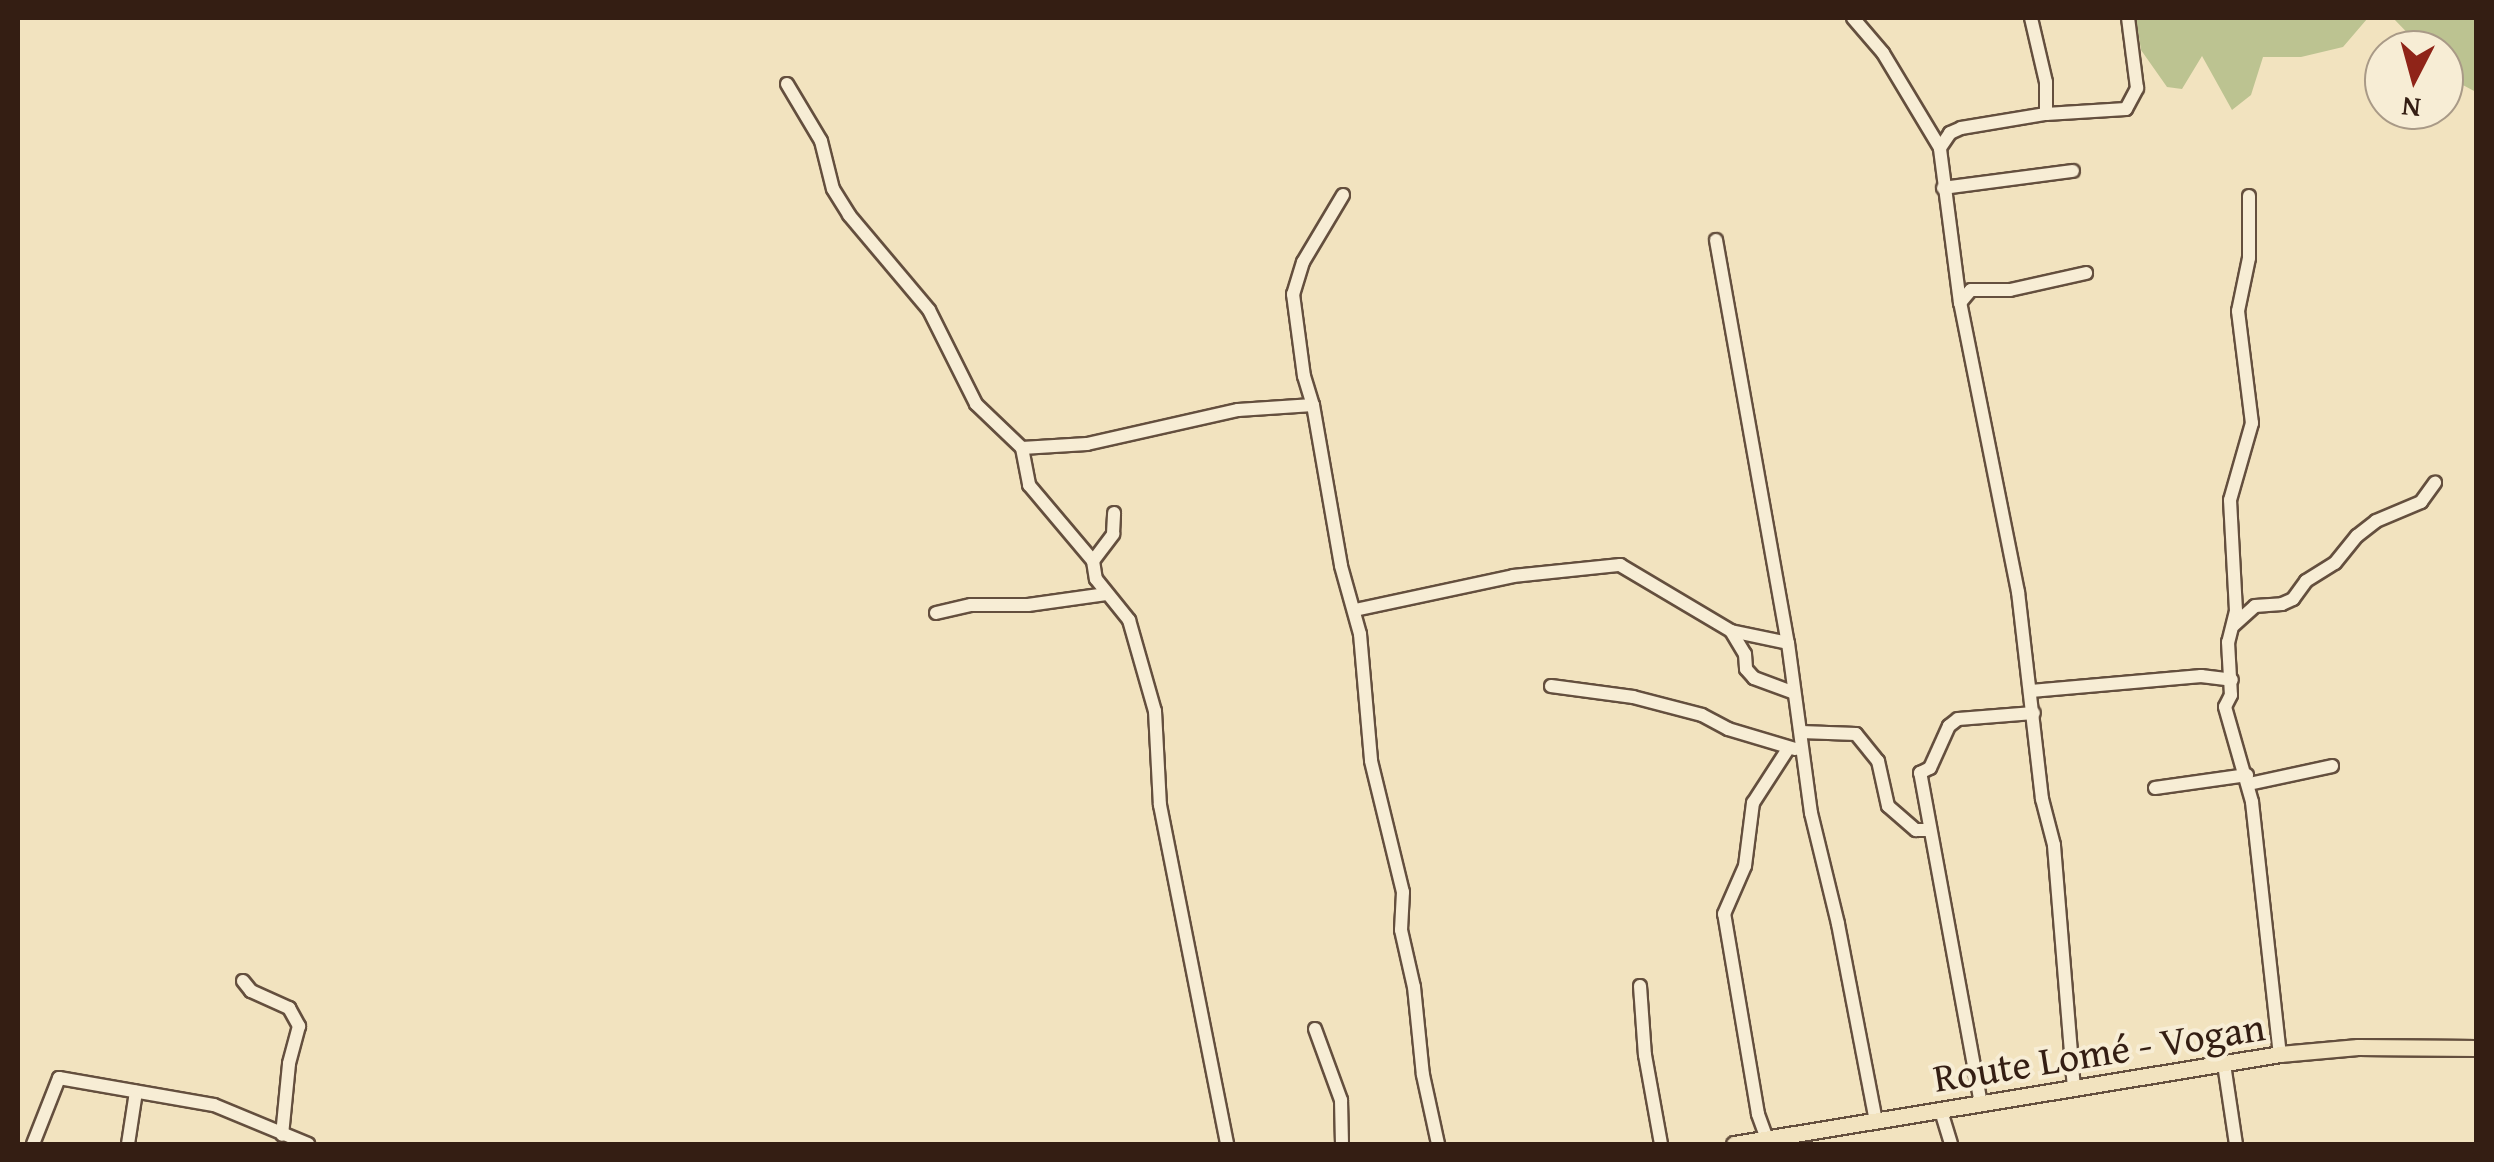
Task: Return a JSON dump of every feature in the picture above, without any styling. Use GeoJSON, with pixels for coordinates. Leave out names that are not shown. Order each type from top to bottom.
{"type":"FeatureCollection","features":[{"type":"Feature","properties":{"kind":"main road","name":"Route Lomé - Vogan"},"geometry":{"type":"LineString","coordinates":[[1734,1144],[2280,1054],[2358,1047],[2476,1048]]}},
{"type":"Feature","properties":{"kind":"street"},"geometry":{"type":"LineString","coordinates":[[1853,18],[1894,69],[1940,148],[1960,303],[2018,592],[2042,799],[2054,844],[2074,1089]]}},
{"type":"Feature","properties":{"kind":"street"},"geometry":{"type":"LineString","coordinates":[[2030,18],[2046,82],[2046,114]]}},
{"type":"Feature","properties":{"kind":"street"},"geometry":{"type":"LineString","coordinates":[[1940,148],[1950,134],[1961,128],[2046,114],[2126,109],[2137,88],[2128,18]]}},
{"type":"Feature","properties":{"kind":"street"},"geometry":{"type":"LineString","coordinates":[[787,84],[821,140],[833,189],[849,215],[929,310],[976,404],[1022,448],[1029,485],[1092,560],[1096,579],[1129,620],[1154,711],[1160,805],[1226,1144]]}},
{"type":"Feature","properties":{"kind":"street"},"geometry":{"type":"LineString","coordinates":[[1944,188],[2074,172]]}},
{"type":"Feature","properties":{"kind":"street"},"geometry":{"type":"LineString","coordinates":[[1343,195],[1292,288],[1304,376],[1313,405],[1341,566],[1355,610],[1371,761],[1403,892],[1401,930],[1414,987],[1423,1075],[1438,1144]]}},
{"type":"Feature","properties":{"kind":"street"},"geometry":{"type":"LineString","coordinates":[[2249,196],[2249,258],[2238,311],[2252,423],[2230,500],[2236,611],[2228,642],[2232,680],[2224,707],[2232,742],[2248,780],[2280,1054]]}},
{"type":"Feature","properties":{"kind":"street"},"geometry":{"type":"LineString","coordinates":[[1716,240],[1801,732],[1795,749],[1753,803],[1745,866],[1724,914],[1766,1140]]}},
{"type":"Feature","properties":{"kind":"street"},"geometry":{"type":"LineString","coordinates":[[1960,303],[1971,290],[2010,290],[2086,273]]}},
{"type":"Feature","properties":{"kind":"street"},"geometry":{"type":"LineString","coordinates":[[1022,448],[1087,444],[1238,410],[1313,405]]}},
{"type":"Feature","properties":{"kind":"street"},"geometry":{"type":"LineString","coordinates":[[2232,627],[2255,606],[2293,599],[2306,581],[2335,563],[2357,536],[2376,521],[2421,502],[2435,483]]}},
{"type":"Feature","properties":{"kind":"street"},"geometry":{"type":"LineString","coordinates":[[1092,560],[1113,534],[1114,513]]}},
{"type":"Feature","properties":{"kind":"street"},"geometry":{"type":"LineString","coordinates":[[1355,610],[1514,576],[1620,566],[1731,632],[1788,642]]}},
{"type":"Feature","properties":{"kind":"street"},"geometry":{"type":"LineString","coordinates":[[936,613],[971,605],[1028,605],[1106,594]]}},
{"type":"Feature","properties":{"kind":"street"},"geometry":{"type":"LineString","coordinates":[[1731,632],[1754,678],[1792,692]]}},
{"type":"Feature","properties":{"kind":"street"},"geometry":{"type":"LineString","coordinates":[[2030,691],[2202,676],[2232,680]]}},
{"type":"Feature","properties":{"kind":"street"},"geometry":{"type":"LineString","coordinates":[[1552,686],[1633,696],[1702,715],[1795,749]]}},
{"type":"Feature","properties":{"kind":"street"},"geometry":{"type":"LineString","coordinates":[[1981,1104],[1920,773],[1939,755],[1951,724],[1968,715],[2034,713]]}},
{"type":"Feature","properties":{"kind":"street"},"geometry":{"type":"LineString","coordinates":[[1801,732],[1856,734],[1878,761],[1888,806],[1916,830],[1930,830]]}},
{"type":"Feature","properties":{"kind":"street"},"geometry":{"type":"LineString","coordinates":[[1795,749],[1838,924],[1876,1122]]}},
{"type":"Feature","properties":{"kind":"street"},"geometry":{"type":"LineString","coordinates":[[2155,788],[2248,780],[2332,766]]}},
{"type":"Feature","properties":{"kind":"street"},"geometry":{"type":"LineString","coordinates":[[243,982],[251,990],[289,1008],[299,1026],[289,1064],[282,1135]]}},
{"type":"Feature","properties":{"kind":"street"},"geometry":{"type":"LineString","coordinates":[[1640,986],[1645,1054],[1661,1144]]}},
{"type":"Feature","properties":{"kind":"street"},"geometry":{"type":"LineString","coordinates":[[1315,1028],[1341,1100],[1342,1144]]}},
{"type":"Feature","properties":{"kind":"street"},"geometry":{"type":"LineString","coordinates":[[2224,1064],[2236,1144]]}},
{"type":"Feature","properties":{"kind":"street"},"geometry":{"type":"LineString","coordinates":[[33,1144],[60,1078],[214,1105],[308,1144]]}},
{"type":"Feature","properties":{"kind":"street"},"geometry":{"type":"LineString","coordinates":[[128,1144],[136,1092]]}},
{"type":"Feature","properties":{"kind":"street"},"geometry":{"type":"LineString","coordinates":[[1941,1110],[1951,1144]]}},
{"type":"Feature","properties":{"kind":"green space"},"geometry":{"type":"Polygon","coordinates":[[[2136,18],[2386,18],[2367,19],[2343,47],[2301,57],[2263,57],[2251,95],[2232,110],[2202,56],[2182,89],[2167,87],[2141,50],[2136,18]]]}},
{"type":"Feature","properties":{"kind":"green space"},"geometry":{"type":"Polygon","coordinates":[[[2393,18],[2476,18],[2476,92],[2464,86],[2464,30],[2405,30],[2393,18]]]}}]}
